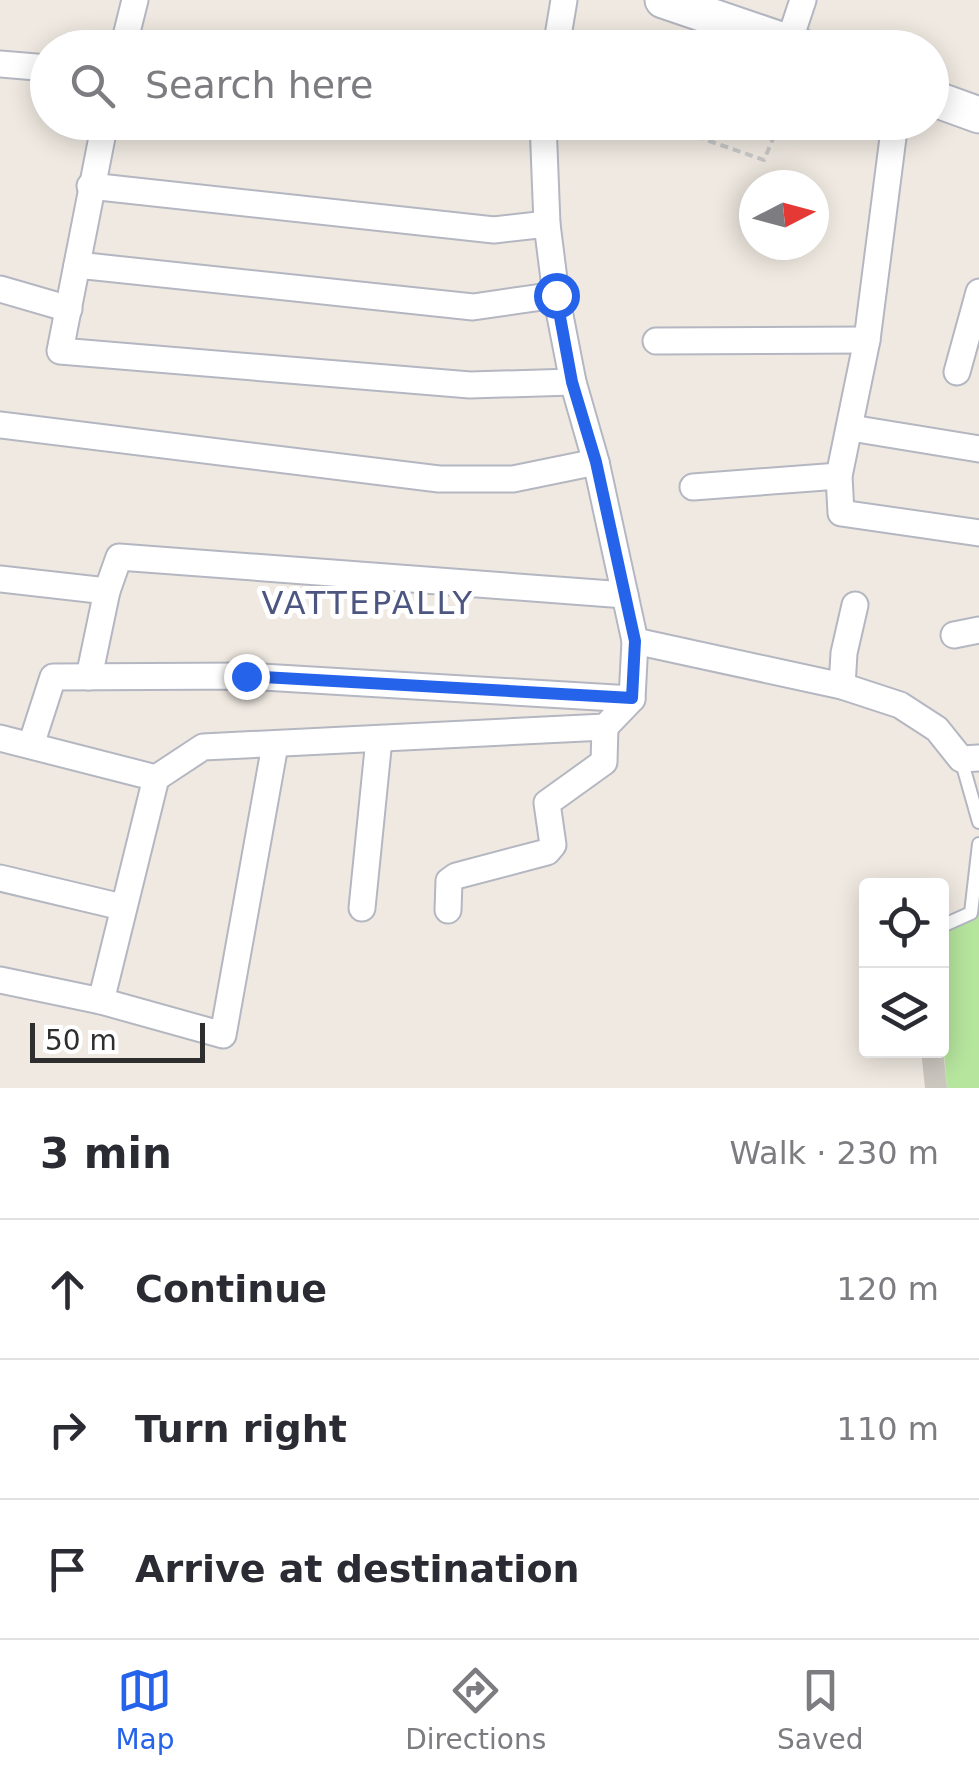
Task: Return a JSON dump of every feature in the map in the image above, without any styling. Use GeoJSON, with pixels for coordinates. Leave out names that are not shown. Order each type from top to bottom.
{"type":"FeatureCollection","features":[{"type":"Feature","properties":{"kind":"street"},"geometry":{"type":"LineString","coordinates":[[128,30],[135,0]]}},
{"type":"Feature","properties":{"kind":"street"},"geometry":{"type":"LineString","coordinates":[[559,30],[564,0]]}},
{"type":"Feature","properties":{"kind":"street"},"geometry":{"type":"LineString","coordinates":[[663,0],[754,30]]}},
{"type":"Feature","properties":{"kind":"street"},"geometry":{"type":"LineString","coordinates":[[799,30],[802,0]]}},
{"type":"Feature","properties":{"kind":"street"},"geometry":{"type":"LineString","coordinates":[[0,64],[30,66]]}},
{"type":"Feature","properties":{"kind":"street"},"geometry":{"type":"LineString","coordinates":[[949,104],[979,115]]}},
{"type":"Feature","properties":{"kind":"street"},"geometry":{"type":"LineString","coordinates":[[101,140],[60,352],[470,385],[572,382]]}},
{"type":"Feature","properties":{"kind":"street"},"geometry":{"type":"LineString","coordinates":[[448,910],[449,881],[456,876],[547,852],[553,845],[547,803],[604,762],[605,728],[632,698],[635,641],[596,462],[572,382],[556,295],[547,224],[544,140]]}},
{"type":"Feature","properties":{"kind":"street"},"geometry":{"type":"LineString","coordinates":[[893,140],[867,340],[839,476],[841,513],[979,534]]}},
{"type":"Feature","properties":{"kind":"street"},"geometry":{"type":"LineString","coordinates":[[90,186],[494,230],[547,224]]}},
{"type":"Feature","properties":{"kind":"street"},"geometry":{"type":"LineString","coordinates":[[77,266],[472,307],[556,295]]}},
{"type":"Feature","properties":{"kind":"street"},"geometry":{"type":"LineString","coordinates":[[0,289],[68,308]]}},
{"type":"Feature","properties":{"kind":"street"},"geometry":{"type":"LineString","coordinates":[[957,372],[979,292]]}},
{"type":"Feature","properties":{"kind":"street"},"geometry":{"type":"LineString","coordinates":[[656,341],[867,340]]}},
{"type":"Feature","properties":{"kind":"street"},"geometry":{"type":"LineString","coordinates":[[0,425],[439,479],[513,479],[596,462]]}},
{"type":"Feature","properties":{"kind":"street"},"geometry":{"type":"LineString","coordinates":[[851,428],[979,449]]}},
{"type":"Feature","properties":{"kind":"street"},"geometry":{"type":"LineString","coordinates":[[694,487],[839,476]]}},
{"type":"Feature","properties":{"kind":"street"},"geometry":{"type":"LineString","coordinates":[[89,677],[107,592],[120,557],[625,595]]}},
{"type":"Feature","properties":{"kind":"street"},"geometry":{"type":"LineString","coordinates":[[0,580],[107,592]]}},
{"type":"Feature","properties":{"kind":"street"},"geometry":{"type":"LineString","coordinates":[[842,686],[844,653],[855,605]]}},
{"type":"Feature","properties":{"kind":"street"},"geometry":{"type":"LineString","coordinates":[[635,641],[842,686],[900,705],[938,729],[970,758]]}},
{"type":"Feature","properties":{"kind":"street"},"geometry":{"type":"LineString","coordinates":[[31,745],[53,677],[246,676],[632,698]]}},
{"type":"Feature","properties":{"kind":"street"},"geometry":{"type":"LineString","coordinates":[[101,1002],[156,778],[203,747],[605,728]]}},
{"type":"Feature","properties":{"kind":"street"},"geometry":{"type":"LineString","coordinates":[[0,738],[156,778]]}},
{"type":"Feature","properties":{"kind":"street"},"geometry":{"type":"LineString","coordinates":[[362,908],[379,738]]}},
{"type":"Feature","properties":{"kind":"street"},"geometry":{"type":"LineString","coordinates":[[0,980],[223,1035],[275,744]]}},
{"type":"Feature","properties":{"kind":"street"},"geometry":{"type":"LineString","coordinates":[[0,878],[122,907]]}},
{"type":"Feature","properties":{"kind":"lane"},"geometry":{"type":"LineString","coordinates":[[970,758],[979,822]]}},
{"type":"Feature","properties":{"kind":"lane"},"geometry":{"type":"LineString","coordinates":[[949,923],[972,912],[979,844]]}},
{"type":"Feature","properties":{"kind":"path"},"geometry":{"type":"LineString","coordinates":[[706,140],[764,160],[772,140]]}},
{"type":"Feature","properties":{"kind":"green space"},"geometry":{"type":"Polygon","coordinates":[[[979,892],[979,1088],[947,1088],[949,928],[964,917],[979,892]]]}},
{"type":"Feature","properties":{"kind":"building"},"geometry":{"type":"Polygon","coordinates":[[[922,1058],[944,1058],[947,1088],[925,1088],[922,1058]]]}},
{"type":"Feature","properties":{"kind":"district","name":"VATTEPALLY"},"geometry":{"type":"Point","coordinates":[368,603]}},
{"type":"Feature","properties":{"kind":"route"},"geometry":{"type":"LineString","coordinates":[[246,676],[632,698],[635,641],[596,462],[572,382],[556,295]]}}]}
